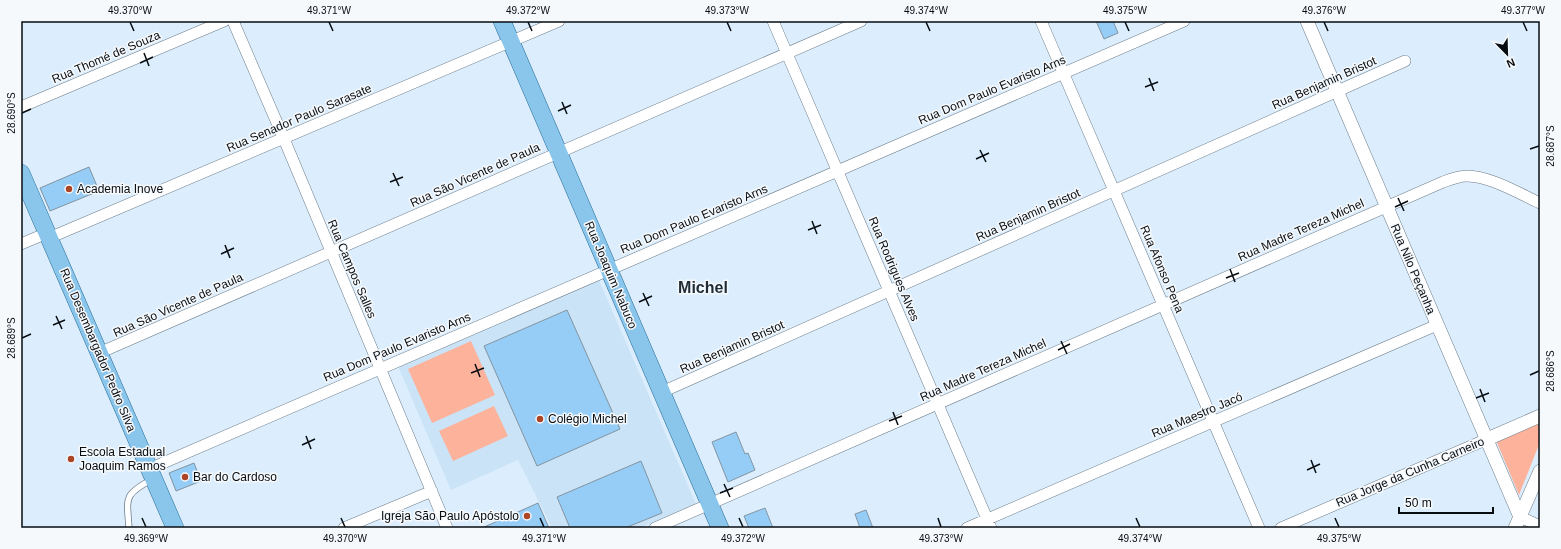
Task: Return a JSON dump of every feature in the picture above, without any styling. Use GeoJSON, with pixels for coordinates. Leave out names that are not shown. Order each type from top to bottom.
{"type":"FeatureCollection","features":[{"type":"Feature","properties":{"kind":"main road","name":"Rua Joaquim Nabuco"},"geometry":{"type":"LineString","coordinates":[[502,21],[720,528]]}},
{"type":"Feature","properties":{"kind":"main road","name":"Rua Desembargador Pedro Silva"},"geometry":{"type":"LineString","coordinates":[[21,173],[175,528]]}},
{"type":"Feature","properties":{"kind":"street","name":"Rua Thomé de Souza"},"geometry":{"type":"LineString","coordinates":[[21,107],[224,21]]}},
{"type":"Feature","properties":{"kind":"street","name":"Rua Campos Salles"},"geometry":{"type":"LineString","coordinates":[[233,21],[284,139],[330,252],[381,368],[446,528]]}},
{"type":"Feature","properties":{"kind":"street","name":"Rua Senador Paulo Sarasate"},"geometry":{"type":"LineString","coordinates":[[21,244],[48,236],[284,139],[559,21]]}},
{"type":"Feature","properties":{"kind":"street","name":"Rua Rodrigues Alves"},"geometry":{"type":"LineString","coordinates":[[773,21],[989,524]]}},
{"type":"Feature","properties":{"kind":"street","name":"Rua São Vicente de Paula"},"geometry":{"type":"LineString","coordinates":[[99,353],[861,21]]}},
{"type":"Feature","properties":{"kind":"street","name":"Rua Afonso Pena"},"geometry":{"type":"LineString","coordinates":[[1041,21],[1258,528]]}},
{"type":"Feature","properties":{"kind":"street","name":"Rua Dom Paulo Evaristo Arns"},"geometry":{"type":"LineString","coordinates":[[151,474],[381,368],[1184,21]]}},
{"type":"Feature","properties":{"kind":"street","name":"Rua Nilo Peçanha"},"geometry":{"type":"LineString","coordinates":[[1307,21],[1486,440],[1518,523]]}},
{"type":"Feature","properties":{"kind":"street","name":"Rua Benjamin Bristot"},"geometry":{"type":"LineString","coordinates":[[662,392],[1405,61]]}},
{"type":"Feature","properties":{"kind":"street","name":"Rua Madre Tereza Michel"},"geometry":{"type":"LineString","coordinates":[[655,528],[1444,182],[1466,176],[1475,176],[1540,203]]}},
{"type":"Feature","properties":{"kind":"street","name":"Rua Maestro Jacó"},"geometry":{"type":"LineString","coordinates":[[967,528],[989,524],[1213,422],[1437,326]]}},
{"type":"Feature","properties":{"kind":"street","name":"Rua Jorge da Cunha Carneiro"},"geometry":{"type":"LineString","coordinates":[[1281,528],[1540,416]]}},
{"type":"Feature","properties":{"kind":"street"},"geometry":{"type":"LineString","coordinates":[[1540,471],[1518,523],[1540,526]]}},
{"type":"Feature","properties":{"kind":"street"},"geometry":{"type":"LineString","coordinates":[[344,528],[432,491]]}},
{"type":"Feature","properties":{"kind":"lane"},"geometry":{"type":"LineString","coordinates":[[129,528],[127,504],[130,494],[151,474]]}},
{"type":"Feature","properties":{"kind":"shaded area","name":"Colégio Michel"},"geometry":{"type":"Polygon","coordinates":[[[598,278],[696,504],[639,528],[552,528],[518,460],[451,490],[398,366],[598,278]]]}},
{"type":"Feature","properties":{"kind":"shaded area"},"geometry":{"type":"Polygon","coordinates":[[[471,341],[495,395],[432,423],[408,369],[471,341]]]}},
{"type":"Feature","properties":{"kind":"shaded area"},"geometry":{"type":"Polygon","coordinates":[[[494,406],[508,436],[453,461],[439,431],[494,406]]]}},
{"type":"Feature","properties":{"kind":"shaded area"},"geometry":{"type":"Polygon","coordinates":[[[1540,419],[1540,442],[1519,495],[1495,438],[1540,419]]]}},
{"type":"Feature","properties":{"kind":"building"},"geometry":{"type":"Polygon","coordinates":[[[1096,21],[1113,21],[1118,33],[1104,39],[1096,21]]]}},
{"type":"Feature","properties":{"kind":"building","name":"Academia Inove"},"geometry":{"type":"Polygon","coordinates":[[[89,167],[99,191],[50,211],[40,188],[89,167]]]}},
{"type":"Feature","properties":{"kind":"building"},"geometry":{"type":"Polygon","coordinates":[[[567,310],[620,429],[537,466],[484,346],[567,310]]]}},
{"type":"Feature","properties":{"kind":"building"},"geometry":{"type":"Polygon","coordinates":[[[736,432],[745,454],[748,453],[755,470],[728,482],[712,442],[736,432]]]}},
{"type":"Feature","properties":{"kind":"building"},"geometry":{"type":"Polygon","coordinates":[[[641,461],[662,513],[625,528],[570,528],[557,497],[641,461]]]}},
{"type":"Feature","properties":{"kind":"building","name":"Bar do Cardoso"},"geometry":{"type":"Polygon","coordinates":[[[194,463],[201,481],[176,491],[169,473],[194,463]]]}},
{"type":"Feature","properties":{"kind":"building","name":"Igreja São Paulo Apóstolo"},"geometry":{"type":"Polygon","coordinates":[[[538,503],[549,528],[482,528],[538,503]]]}},
{"type":"Feature","properties":{"kind":"building"},"geometry":{"type":"Polygon","coordinates":[[[765,508],[773,528],[749,528],[744,516],[765,508]]]}},
{"type":"Feature","properties":{"kind":"building"},"geometry":{"type":"Polygon","coordinates":[[[866,510],[873,528],[860,528],[855,514],[866,510]]]}},
{"type":"Feature","properties":{"kind":"place","name":"Academia Inove"},"geometry":{"type":"Point","coordinates":[69,189]}},
{"type":"Feature","properties":{"kind":"place","name":"Colégio Michel"},"geometry":{"type":"Point","coordinates":[540,419]}},
{"type":"Feature","properties":{"kind":"place","name":"Escola Estadual Joaquim Ramos"},"geometry":{"type":"Point","coordinates":[71,459]}},
{"type":"Feature","properties":{"kind":"place","name":"Bar do Cardoso"},"geometry":{"type":"Point","coordinates":[185,477]}},
{"type":"Feature","properties":{"kind":"place","name":"Igreja São Paulo Apóstolo"},"geometry":{"type":"Point","coordinates":[527,516]}},
{"type":"Feature","properties":{"kind":"district","name":"Michel"},"geometry":{"type":"Point","coordinates":[703,287]}}]}
